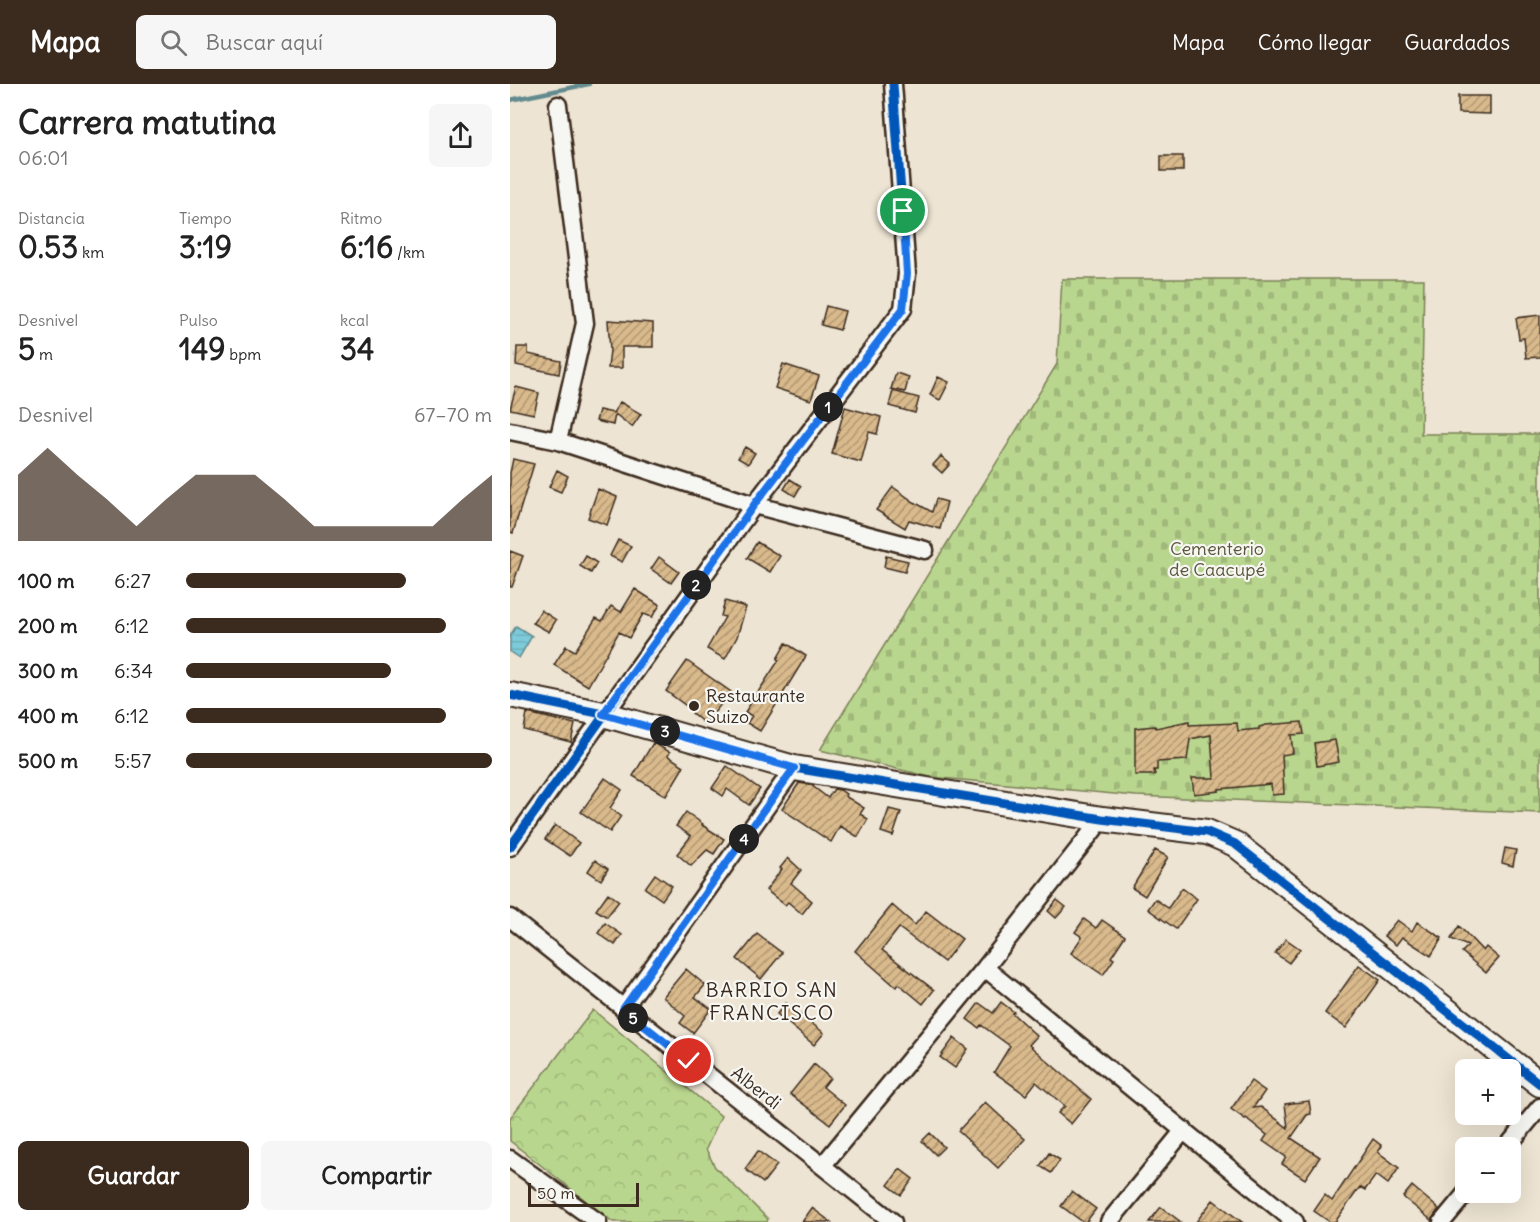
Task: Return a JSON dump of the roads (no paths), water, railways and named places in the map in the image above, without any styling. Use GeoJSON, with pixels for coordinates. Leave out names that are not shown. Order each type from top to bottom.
{"type":"FeatureCollection","features":[{"type":"Feature","properties":{"kind":"street"},"geometry":{"type":"LineString","coordinates":[[510,847],[754,505],[903,309],[907,274],[893,84]]}},
{"type":"Feature","properties":{"kind":"street"},"geometry":{"type":"LineString","coordinates":[[558,105],[585,323],[558,441]]}},
{"type":"Feature","properties":{"kind":"street"},"geometry":{"type":"LineString","coordinates":[[510,431],[558,441],[754,505],[926,550]]}},
{"type":"Feature","properties":{"kind":"street"},"geometry":{"type":"LineString","coordinates":[[510,695],[603,714],[794,768],[1102,819],[1208,832],[1235,844],[1540,1084]]}},
{"type":"Feature","properties":{"kind":"street"},"geometry":{"type":"LineString","coordinates":[[623,1009],[794,768]]}},
{"type":"Feature","properties":{"kind":"street"},"geometry":{"type":"LineString","coordinates":[[823,1165],[985,968],[1102,819]]}},
{"type":"Feature","properties":{"kind":"street","name":"Alberdi"},"geometry":{"type":"LineString","coordinates":[[510,918],[893,1222]]}},
{"type":"Feature","properties":{"kind":"street"},"geometry":{"type":"LineString","coordinates":[[985,968],[1295,1222]]}},
{"type":"Feature","properties":{"kind":"street"},"geometry":{"type":"LineString","coordinates":[[1515,1137],[1540,1107]]}},
{"type":"Feature","properties":{"kind":"street"},"geometry":{"type":"LineString","coordinates":[[1109,1222],[1184,1130]]}},
{"type":"Feature","properties":{"kind":"street"},"geometry":{"type":"LineString","coordinates":[[510,1159],[598,1222]]}},
{"type":"Feature","properties":{"kind":"street"},"geometry":{"type":"LineString","coordinates":[[1442,1222],[1458,1203]]}},
{"type":"Feature","properties":{"kind":"water"},"geometry":{"type":"Polygon","coordinates":[[[516,626],[532,636],[519,658],[510,652],[510,636],[516,626]]]}},
{"type":"Feature","properties":{"kind":"waterway"},"geometry":{"type":"LineString","coordinates":[[510,100],[589,84]]}},
{"type":"Feature","properties":{"kind":"place","name":"Restaurante Suizo"},"geometry":{"type":"Point","coordinates":[694,706]}},
{"type":"Feature","properties":{"kind":"district","name":"BARRIO SAN FRANCISCO"},"geometry":{"type":"Point","coordinates":[772,1002]}},
{"type":"Feature","properties":{"kind":"park label","name":"Cementerio de Caacupé"},"geometry":{"type":"Point","coordinates":[1217,559]}}]}
